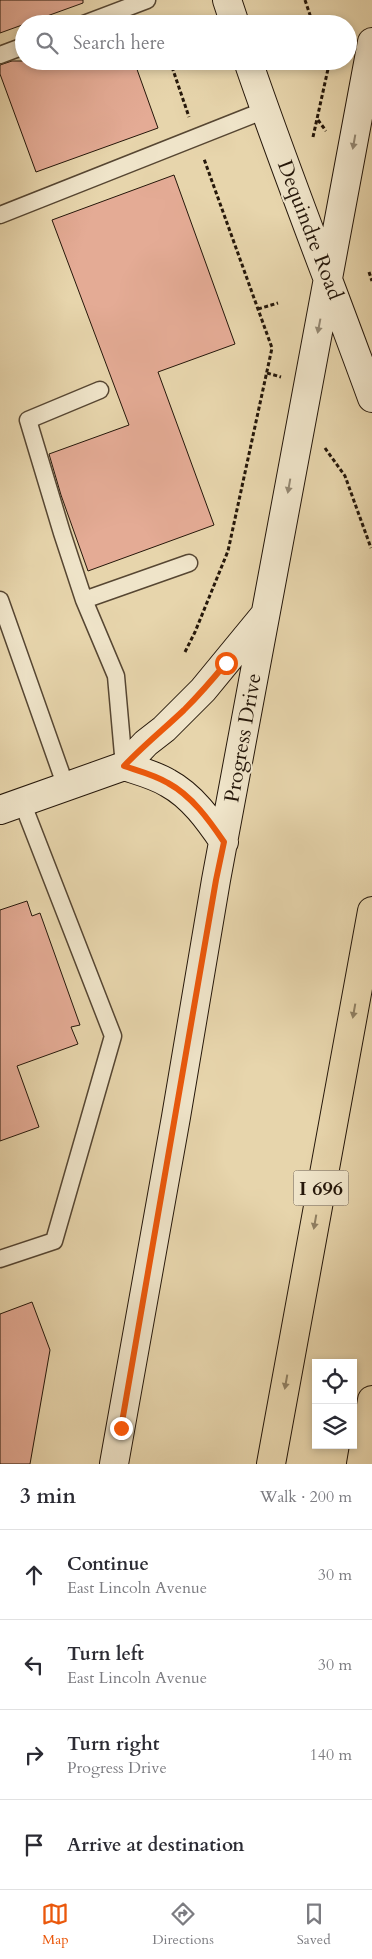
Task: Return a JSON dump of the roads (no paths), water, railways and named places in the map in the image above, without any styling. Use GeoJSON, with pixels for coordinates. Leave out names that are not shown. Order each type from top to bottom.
{"type":"FeatureCollection","features":[{"type":"Feature","properties":{"kind":"highway","name":"I 696"},"geometry":{"type":"LineString","coordinates":[[271,1464],[372,911]]}},
{"type":"Feature","properties":{"kind":"highway"},"geometry":{"type":"LineString","coordinates":[[361,1464],[372,1400]]}},
{"type":"Feature","properties":{"kind":"main road"},"geometry":{"type":"LineString","coordinates":[[227,0],[232,15]]}},
{"type":"Feature","properties":{"kind":"main road","name":"Progress Drive"},"geometry":{"type":"LineString","coordinates":[[114,1464],[216,880],[372,42]]}},
{"type":"Feature","properties":{"kind":"main road","name":"Dequindre Road"},"geometry":{"type":"LineString","coordinates":[[251,70],[298,205],[329,279],[372,398]]}},
{"type":"Feature","properties":{"kind":"main road"},"geometry":{"type":"LineString","coordinates":[[11,806],[124,766],[146,743],[164,729],[204,690],[266,614]]}},
{"type":"Feature","properties":{"kind":"main road"},"geometry":{"type":"LineString","coordinates":[[124,766],[168,783],[185,795],[205,815],[224,842]]}},
{"type":"Feature","properties":{"kind":"main road"},"geometry":{"type":"LineString","coordinates":[[121,1428],[127,1464]]}},
{"type":"Feature","properties":{"kind":"lane"},"geometry":{"type":"LineString","coordinates":[[108,15],[147,0]]}},
{"type":"Feature","properties":{"kind":"lane"},"geometry":{"type":"LineString","coordinates":[[0,55],[15,49]]}},
{"type":"Feature","properties":{"kind":"lane"},"geometry":{"type":"LineString","coordinates":[[0,214],[265,110]]}},
{"type":"Feature","properties":{"kind":"lane"},"geometry":{"type":"LineString","coordinates":[[100,390],[28,420],[84,600],[116,676],[124,766]]}},
{"type":"Feature","properties":{"kind":"lane"},"geometry":{"type":"LineString","coordinates":[[84,600],[189,563]]}},
{"type":"Feature","properties":{"kind":"lane"},"geometry":{"type":"LineString","coordinates":[[0,600],[66,787]]}},
{"type":"Feature","properties":{"kind":"lane"},"geometry":{"type":"LineString","coordinates":[[0,1259],[54,1241],[112,1036],[11,806]]}}]}
